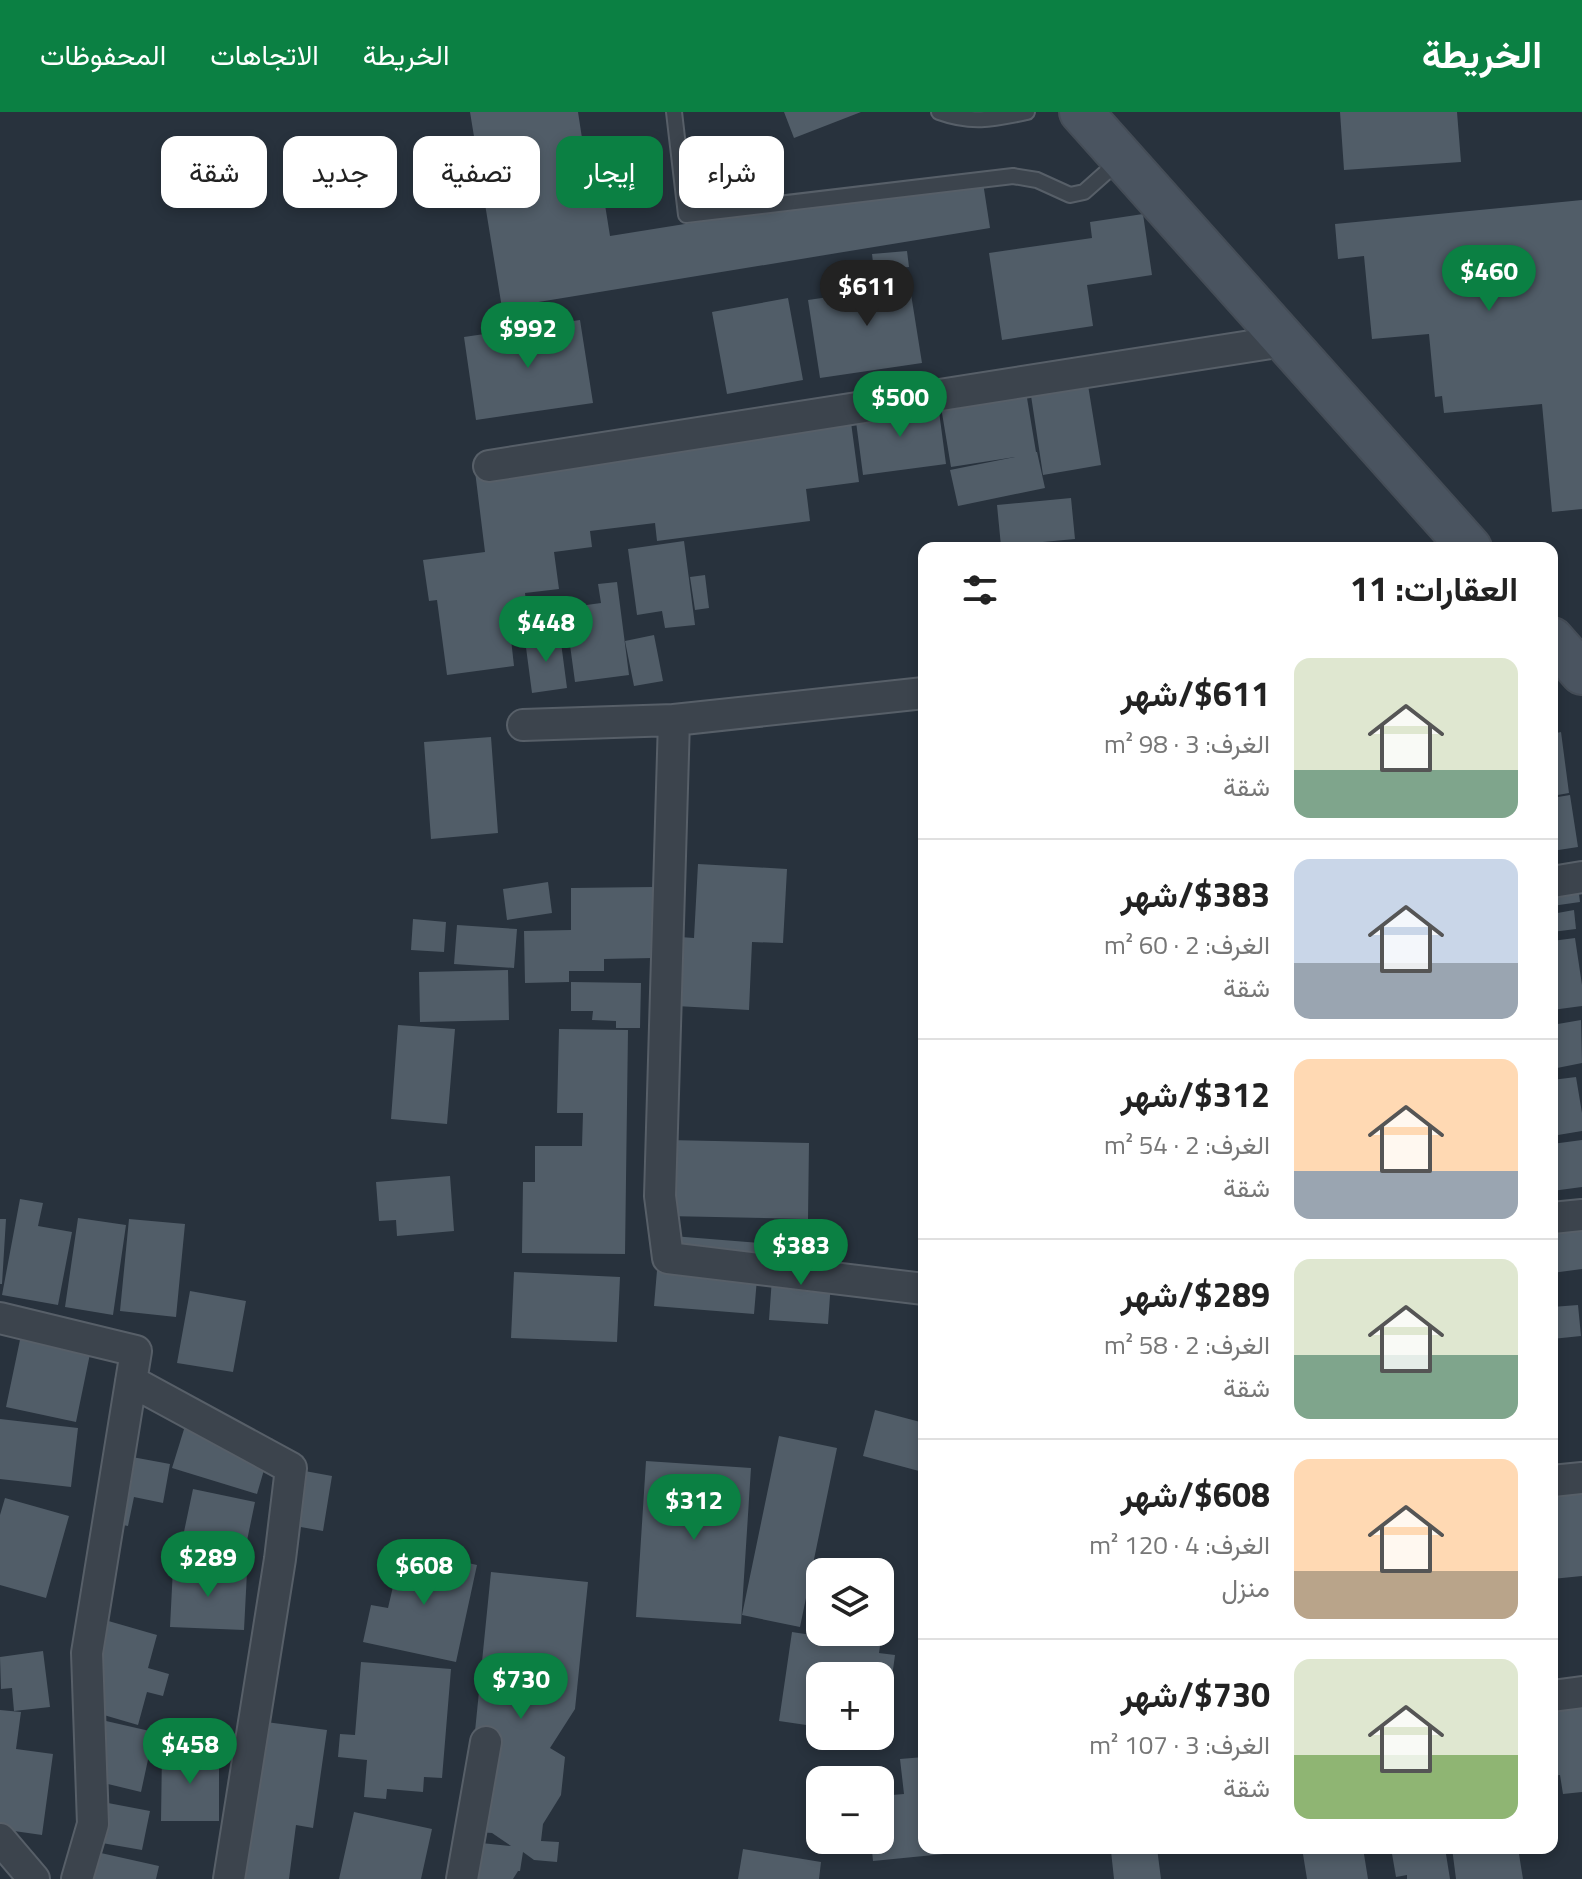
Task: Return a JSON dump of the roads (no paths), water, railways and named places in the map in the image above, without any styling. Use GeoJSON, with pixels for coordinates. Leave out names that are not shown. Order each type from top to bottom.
{"type":"FeatureCollection","features":[{"type":"Feature","properties":{"kind":"main road"},"geometry":{"type":"LineString","coordinates":[[1081,112],[1465,542]]}},
{"type":"Feature","properties":{"kind":"main road"},"geometry":{"type":"LineString","coordinates":[[1558,646],[1582,673]]}},
{"type":"Feature","properties":{"kind":"street"},"geometry":{"type":"LineString","coordinates":[[489,466],[1283,341]]}},
{"type":"Feature","properties":{"kind":"street"},"geometry":{"type":"LineString","coordinates":[[523,725],[674,720],[918,694]]}},
{"type":"Feature","properties":{"kind":"street"},"geometry":{"type":"LineString","coordinates":[[674,720],[660,1196],[668,1258],[918,1288]]}},
{"type":"Feature","properties":{"kind":"street"},"geometry":{"type":"LineString","coordinates":[[1558,881],[1582,877]]}},
{"type":"Feature","properties":{"kind":"street"},"geometry":{"type":"LineString","coordinates":[[1558,1217],[1582,1215]]}},
{"type":"Feature","properties":{"kind":"street"},"geometry":{"type":"LineString","coordinates":[[0,1318],[136,1351],[87,1653],[93,1824],[77,1879]]}},
{"type":"Feature","properties":{"kind":"street"},"geometry":{"type":"LineString","coordinates":[[131,1381],[291,1468],[280,1559],[229,1879]]}},
{"type":"Feature","properties":{"kind":"street"},"geometry":{"type":"LineString","coordinates":[[1558,1480],[1582,1478]]}},
{"type":"Feature","properties":{"kind":"street"},"geometry":{"type":"LineString","coordinates":[[1558,1695],[1582,1692]]}},
{"type":"Feature","properties":{"kind":"street"},"geometry":{"type":"LineString","coordinates":[[462,1879],[486,1742]]}},
{"type":"Feature","properties":{"kind":"street"},"geometry":{"type":"LineString","coordinates":[[0,1839],[34,1879]]}},
{"type":"Feature","properties":{"kind":"lane"},"geometry":{"type":"LineString","coordinates":[[674,112],[686,215],[1013,176],[1037,180],[1070,195],[1084,192],[1122,158]]}},
{"type":"Feature","properties":{"kind":"lane"},"geometry":{"type":"LineString","coordinates":[[939,112],[959,119],[991,120],[1027,112]]}}]}
